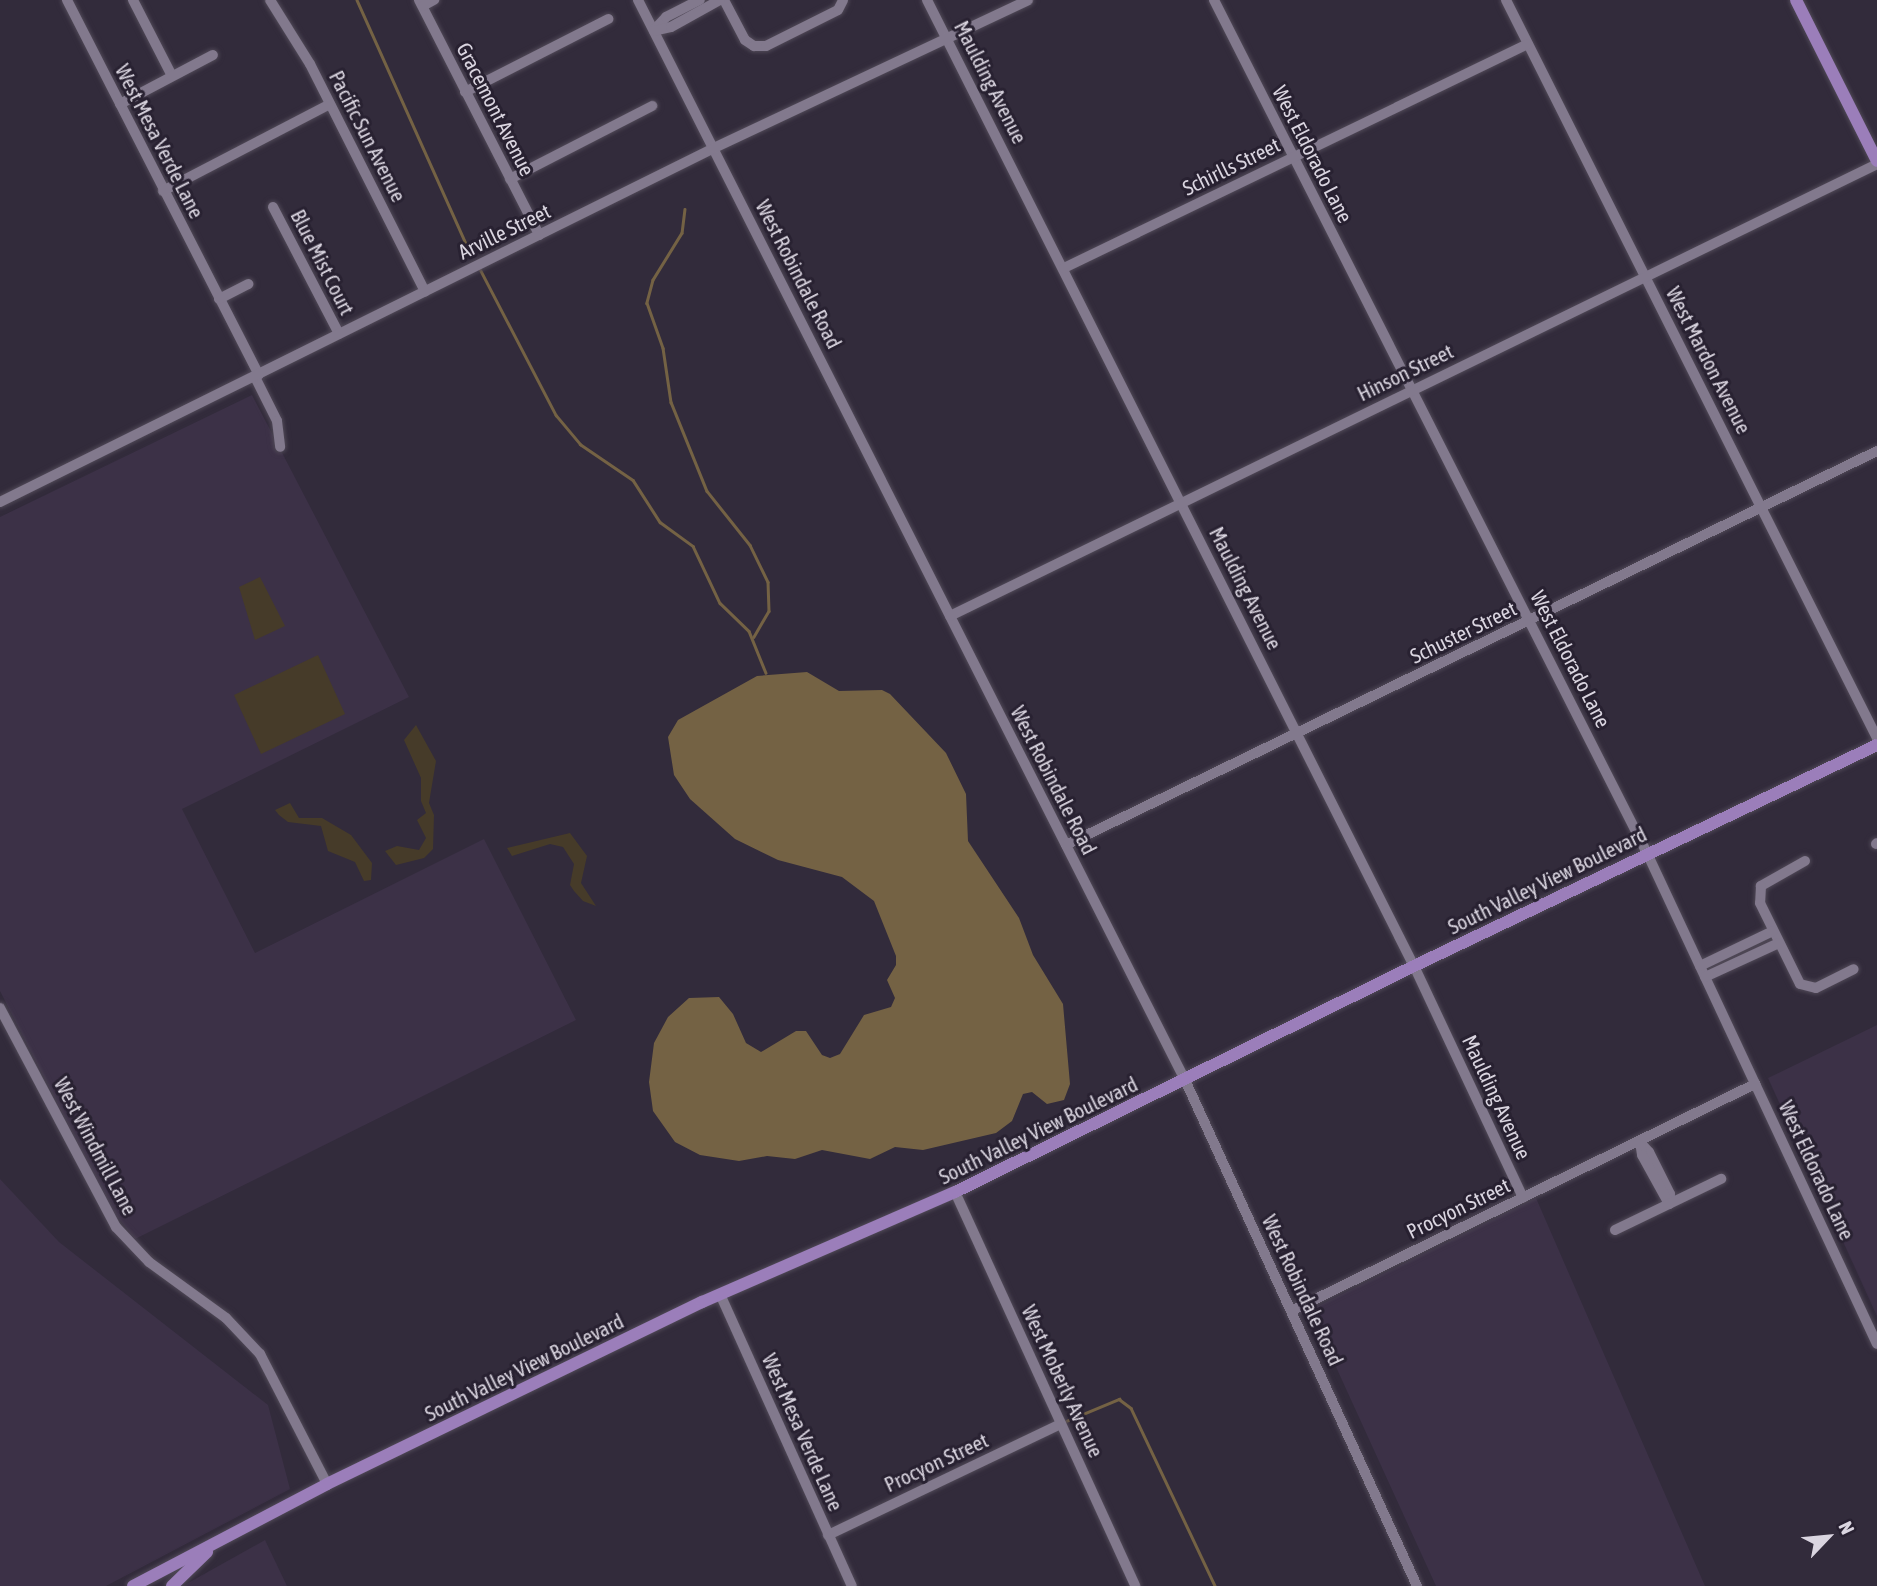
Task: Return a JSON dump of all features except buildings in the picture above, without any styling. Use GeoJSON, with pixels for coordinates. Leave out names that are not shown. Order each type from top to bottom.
{"type":"FeatureCollection","features":[{"type":"Feature","properties":{"kind":"main road"},"geometry":{"type":"LineString","coordinates":[[1796,0],[1877,163]]}},
{"type":"Feature","properties":{"kind":"main road","name":"South Valley View Boulevard"},"geometry":{"type":"LineString","coordinates":[[133,1586],[215,1545],[327,1483],[720,1294],[955,1192],[1414,965],[1877,745]]}},
{"type":"Feature","properties":{"kind":"main road","name":"South Valley View Boulevard"},"geometry":{"type":"LineString","coordinates":[[172,1586],[215,1545]]}},
{"type":"Feature","properties":{"kind":"street","name":"West Mesa Verde Lane"},"geometry":{"type":"LineString","coordinates":[[67,0],[257,376],[277,421],[281,447]]}},
{"type":"Feature","properties":{"kind":"street"},"geometry":{"type":"LineString","coordinates":[[132,0],[172,76]]}},
{"type":"Feature","properties":{"kind":"street","name":"Pacific Sun Avenue"},"geometry":{"type":"LineString","coordinates":[[270,0],[330,104],[425,292]]}},
{"type":"Feature","properties":{"kind":"street"},"geometry":{"type":"LineString","coordinates":[[421,3],[434,0]]}},
{"type":"Feature","properties":{"kind":"street","name":"West Robindale Road"},"geometry":{"type":"LineString","coordinates":[[638,0],[1185,1080],[1417,1586]]}},
{"type":"Feature","properties":{"kind":"street"},"geometry":{"type":"LineString","coordinates":[[654,31],[666,17],[700,0]]}},
{"type":"Feature","properties":{"kind":"street"},"geometry":{"type":"LineString","coordinates":[[654,31],[671,27],[722,0],[745,40],[754,46],[766,46],[838,10],[843,0]]}},
{"type":"Feature","properties":{"kind":"street","name":"Maulding Avenue"},"geometry":{"type":"LineString","coordinates":[[927,0],[1065,268],[1414,965],[1522,1198]]}},
{"type":"Feature","properties":{"kind":"street","name":"Arville Street"},"geometry":{"type":"LineString","coordinates":[[0,502],[715,149],[1028,0]]}},
{"type":"Feature","properties":{"kind":"street","name":"West Eldorado Lane"},"geometry":{"type":"LineString","coordinates":[[1214,0],[1414,389],[1647,853],[1877,1344]]}},
{"type":"Feature","properties":{"kind":"street","name":"West Mardon Avenue"},"geometry":{"type":"LineString","coordinates":[[1506,0],[1877,738]]}},
{"type":"Feature","properties":{"kind":"street","name":"Gracemont Avenue"},"geometry":{"type":"LineString","coordinates":[[421,3],[539,235]]}},
{"type":"Feature","properties":{"kind":"street"},"geometry":{"type":"LineString","coordinates":[[465,92],[608,19]]}},
{"type":"Feature","properties":{"kind":"street","name":"Schirlls Street"},"geometry":{"type":"LineString","coordinates":[[1065,268],[1528,44]]}},
{"type":"Feature","properties":{"kind":"street"},"geometry":{"type":"LineString","coordinates":[[120,104],[213,55]]}},
{"type":"Feature","properties":{"kind":"street"},"geometry":{"type":"LineString","coordinates":[[163,191],[330,104]]}},
{"type":"Feature","properties":{"kind":"street"},"geometry":{"type":"LineString","coordinates":[[509,179],[652,106]]}},
{"type":"Feature","properties":{"kind":"street","name":"Hinson Street"},"geometry":{"type":"LineString","coordinates":[[950,616],[1877,163]]}},
{"type":"Feature","properties":{"kind":"street","name":"Blue Mist Court"},"geometry":{"type":"LineString","coordinates":[[273,207],[339,334]]}},
{"type":"Feature","properties":{"kind":"street"},"geometry":{"type":"LineString","coordinates":[[219,299],[248,284]]}},
{"type":"Feature","properties":{"kind":"street","name":"Schuster Street"},"geometry":{"type":"LineString","coordinates":[[1066,845],[1877,451]]}},
{"type":"Feature","properties":{"kind":"street"},"geometry":{"type":"LineString","coordinates":[[1805,862],[1766,881],[1757,891],[1773,931],[1796,979],[1805,988],[1816,988],[1854,969]]}},
{"type":"Feature","properties":{"kind":"street"},"geometry":{"type":"LineString","coordinates":[[1700,966],[1773,931]]}},
{"type":"Feature","properties":{"kind":"street"},"geometry":{"type":"LineString","coordinates":[[1705,977],[1779,943]]}},
{"type":"Feature","properties":{"kind":"street","name":"West Windmill Lane"},"geometry":{"type":"LineString","coordinates":[[0,1008],[117,1227],[163,1274],[226,1318],[260,1354],[327,1483]]}},
{"type":"Feature","properties":{"kind":"street","name":"Procyon Street"},"geometry":{"type":"LineString","coordinates":[[1291,1311],[1755,1084]]}},
{"type":"Feature","properties":{"kind":"street"},"geometry":{"type":"LineString","coordinates":[[1639,1141],[1650,1152],[1670,1194],[1669,1204]]}},
{"type":"Feature","properties":{"kind":"street"},"geometry":{"type":"LineString","coordinates":[[1615,1230],[1721,1179]]}},
{"type":"Feature","properties":{"kind":"street","name":"West Moberly Avenue"},"geometry":{"type":"LineString","coordinates":[[955,1192],[1135,1586]]}},
{"type":"Feature","properties":{"kind":"street","name":"West Mesa Verde Lane"},"geometry":{"type":"LineString","coordinates":[[720,1294],[852,1586]]}},
{"type":"Feature","properties":{"kind":"street","name":"Procyon Street"},"geometry":{"type":"LineString","coordinates":[[828,1535],[1061,1424]]}},
{"type":"Feature","properties":{"kind":"shaded area"},"geometry":{"type":"Polygon","coordinates":[[[252,395],[409,697],[182,809],[255,953],[484,839],[576,1020],[135,1239],[111,1209],[0,991],[0,517],[252,395]]]}},
{"type":"Feature","properties":{"kind":"shaded area"},"geometry":{"type":"Polygon","coordinates":[[[260,577],[285,626],[255,640],[239,587],[260,577]]]}},
{"type":"Feature","properties":{"kind":"shaded area"},"geometry":{"type":"Polygon","coordinates":[[[318,655],[345,714],[261,754],[234,695],[318,655]]]}},
{"type":"Feature","properties":{"kind":"shaded area"},"geometry":{"type":"Polygon","coordinates":[[[807,672],[839,691],[882,690],[890,694],[946,753],[966,794],[968,841],[1019,918],[1033,955],[1063,1004],[1070,1084],[1064,1100],[1047,1104],[1032,1092],[1023,1094],[1012,1121],[996,1133],[923,1150],[895,1147],[870,1159],[822,1150],[795,1159],[767,1156],[739,1161],[700,1155],[675,1142],[653,1111],[649,1082],[654,1043],[668,1017],[689,998],[719,997],[733,1014],[746,1043],[761,1052],[796,1031],[806,1031],[822,1055],[830,1058],[840,1054],[864,1015],[891,1007],[895,998],[887,980],[896,965],[896,956],[874,901],[842,877],[778,860],[735,839],[690,799],[674,775],[668,737],[678,720],[757,676],[807,672]]]}},
{"type":"Feature","properties":{"kind":"shaded area"},"geometry":{"type":"Polygon","coordinates":[[[416,725],[436,761],[429,803],[434,815],[433,849],[424,858],[396,865],[385,851],[397,846],[419,850],[426,838],[417,820],[426,813],[421,801],[421,778],[404,740],[416,725]]]}},
{"type":"Feature","properties":{"kind":"shaded area"},"geometry":{"type":"Polygon","coordinates":[[[290,803],[299,818],[322,818],[351,835],[372,863],[371,880],[364,881],[355,862],[328,851],[321,826],[288,822],[275,810],[290,803]]]}},
{"type":"Feature","properties":{"kind":"shaded area"},"geometry":{"type":"Polygon","coordinates":[[[570,833],[587,856],[581,883],[596,906],[583,901],[570,885],[574,864],[563,847],[550,844],[512,856],[507,848],[570,833]]]}},
{"type":"Feature","properties":{"kind":"shaded area"},"geometry":{"type":"Polygon","coordinates":[[[1877,1025],[1877,1316],[1768,1078],[1877,1025]]]}},
{"type":"Feature","properties":{"kind":"shaded area"},"geometry":{"type":"Polygon","coordinates":[[[0,1179],[59,1242],[268,1405],[290,1489],[106,1586],[0,1586],[0,1179]]]}},
{"type":"Feature","properties":{"kind":"shaded area"},"geometry":{"type":"Polygon","coordinates":[[[1536,1198],[1705,1586],[1436,1586],[1310,1310],[1536,1198]]]}},
{"type":"Feature","properties":{"kind":"shaded area"},"geometry":{"type":"Polygon","coordinates":[[[265,1540],[287,1586],[183,1586],[197,1578],[265,1540]]]}},
{"type":"Feature","properties":{"kind":"waterway"},"geometry":{"type":"LineString","coordinates":[[357,0],[469,250]]}},
{"type":"Feature","properties":{"kind":"waterway"},"geometry":{"type":"LineString","coordinates":[[685,209],[682,233],[653,280],[647,303],[663,348],[671,402],[707,491],[750,545],[768,582],[769,611],[754,637]]}},
{"type":"Feature","properties":{"kind":"waterway"},"geometry":{"type":"LineString","coordinates":[[480,269],[556,415],[580,444],[633,480],[660,522],[693,546],[720,603],[749,631],[766,673]]}},
{"type":"Feature","properties":{"kind":"waterway"},"geometry":{"type":"LineString","coordinates":[[1064,1422],[1119,1399],[1131,1408],[1215,1586]]}}]}
